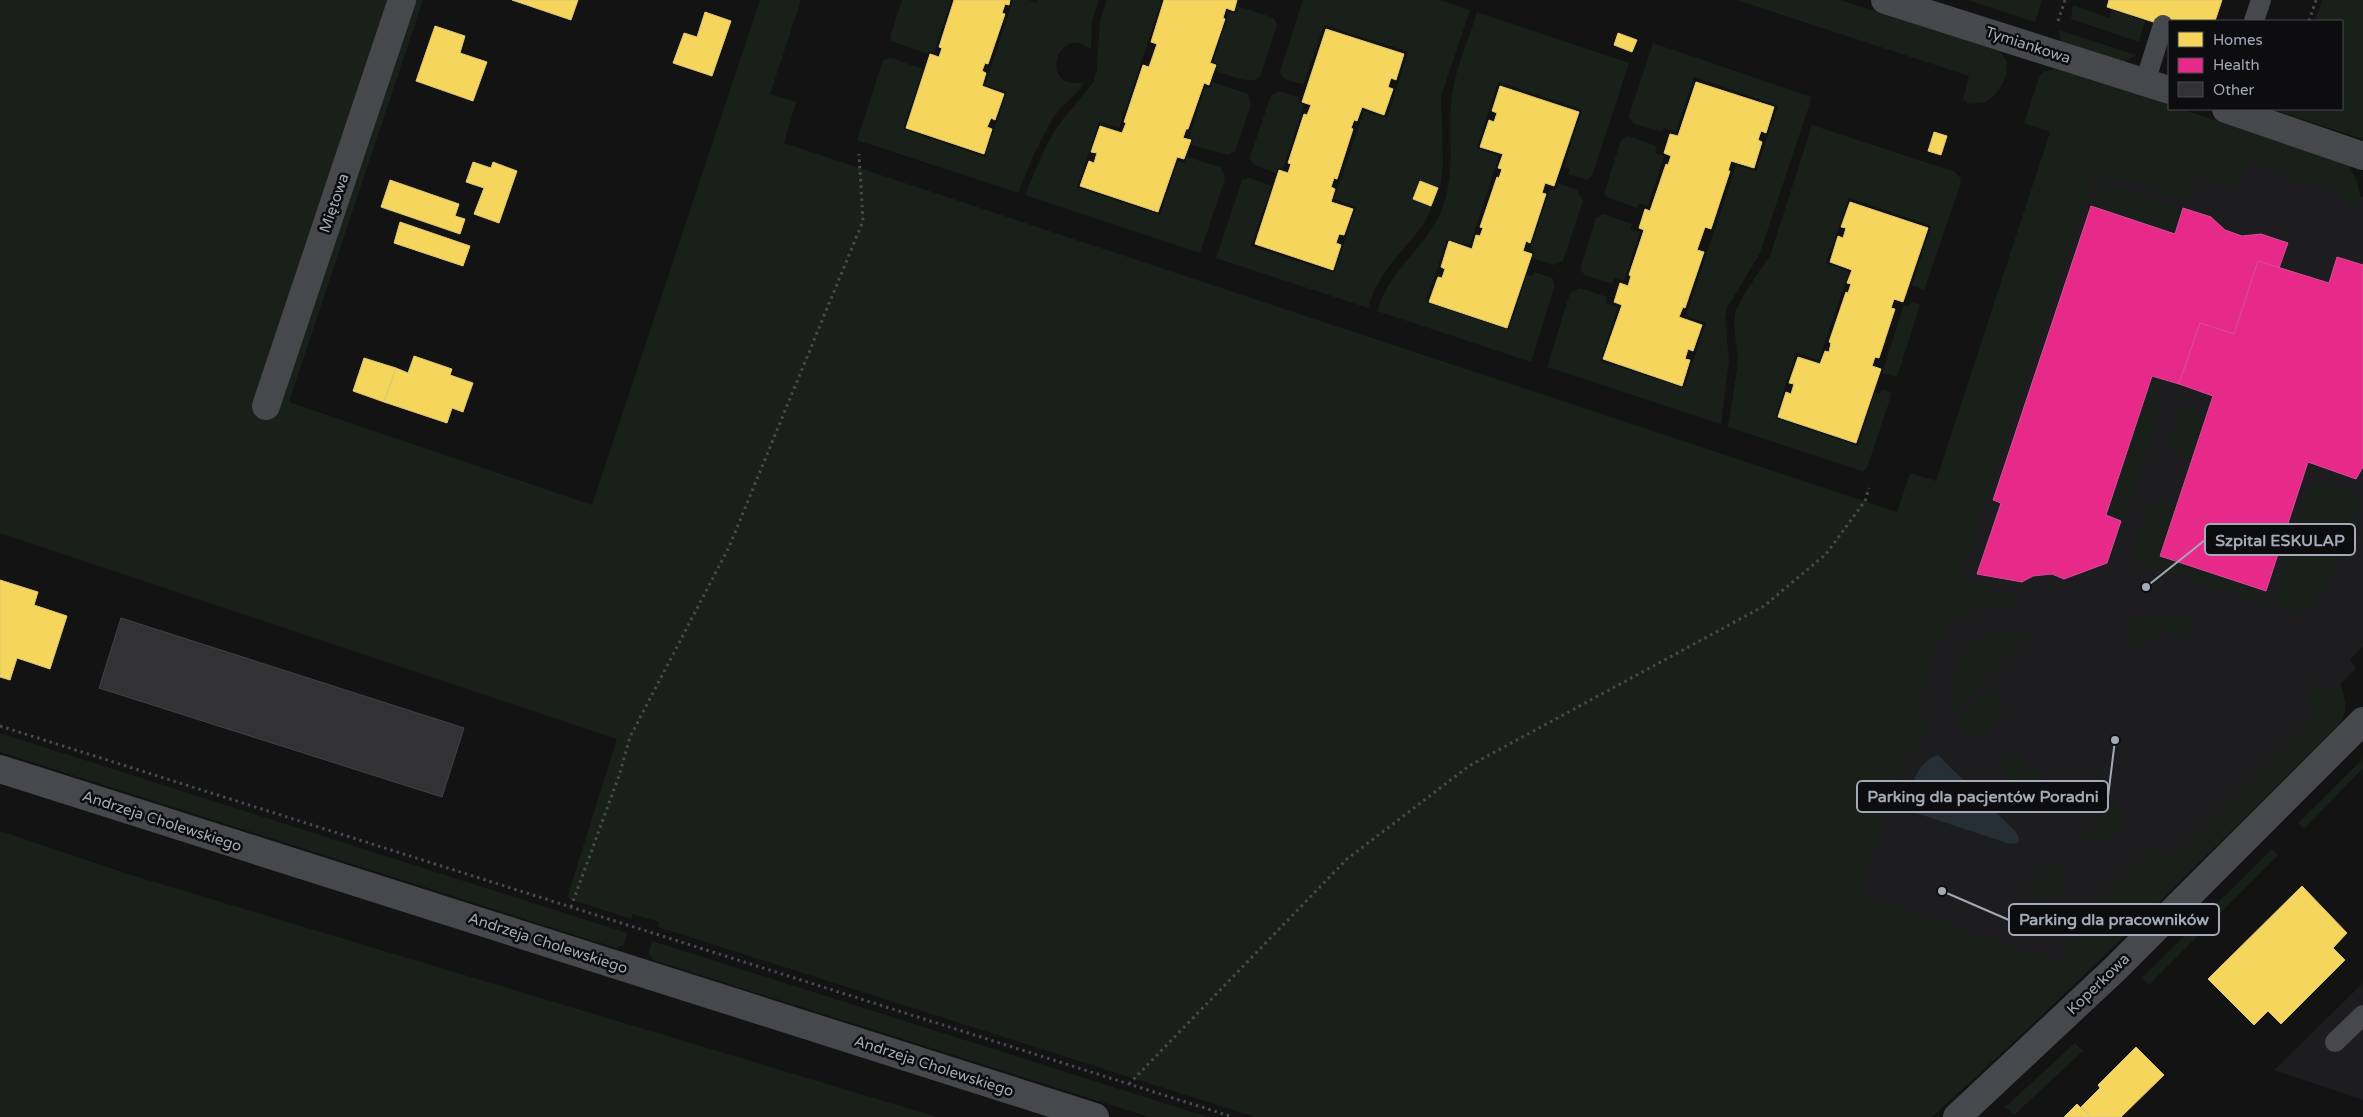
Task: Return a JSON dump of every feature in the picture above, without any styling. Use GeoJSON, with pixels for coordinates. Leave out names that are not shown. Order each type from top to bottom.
{"type":"FeatureCollection","features":[{"type":"Feature","properties":{"kind":"street","name":"Miętowa"},"geometry":{"type":"LineString","coordinates":[[266,406],[402,0]]}},
{"type":"Feature","properties":{"kind":"street","name":"Tymiankowa"},"geometry":{"type":"LineString","coordinates":[[1886,0],[2157,86]]}},
{"type":"Feature","properties":{"kind":"street"},"geometry":{"type":"LineString","coordinates":[[2229,110],[2363,156]]}},
{"type":"Feature","properties":{"kind":"street","name":"Koperkowa"},"geometry":{"type":"LineString","coordinates":[[1957,1117],[2115,969],[2363,721]]}},
{"type":"Feature","properties":{"kind":"street","name":"Andrzeja Cholewskiego"},"geometry":{"type":"LineString","coordinates":[[0,769],[1095,1117]]}},
{"type":"Feature","properties":{"kind":"lane"},"geometry":{"type":"LineString","coordinates":[[2254,20],[2261,0]]}},
{"type":"Feature","properties":{"kind":"lane"},"geometry":{"type":"LineString","coordinates":[[2157,86],[2163,25]]}},
{"type":"Feature","properties":{"kind":"lane"},"geometry":{"type":"LineString","coordinates":[[2335,1042],[2363,1015]]}},
{"type":"Feature","properties":{"kind":"path"},"geometry":{"type":"LineString","coordinates":[[2063,8],[2065,0]]}},
{"type":"Feature","properties":{"kind":"path"},"geometry":{"type":"LineString","coordinates":[[2309,20],[2316,0]]}},
{"type":"Feature","properties":{"kind":"path"},"geometry":{"type":"LineString","coordinates":[[571,907],[620,773],[630,737],[730,547],[863,221],[859,154]]}},
{"type":"Feature","properties":{"kind":"path"},"geometry":{"type":"LineString","coordinates":[[1129,1084],[1347,859],[1469,766],[1764,606],[1826,554],[1865,501],[1869,488]]}},
{"type":"Feature","properties":{"kind":"path"},"geometry":{"type":"LineString","coordinates":[[0,726],[1233,1117]]}},
{"type":"Feature","properties":{"kind":"shaded area"},"geometry":{"type":"Polygon","coordinates":[[[0,0],[423,0],[289,402],[592,505],[760,0],[801,0],[770,94],[796,102],[784,143],[1897,512],[1910,473],[1936,481],[2050,132],[2024,123],[2039,77],[2043,72],[2056,69],[2168,105],[2168,110],[2184,110],[2348,164],[2357,181],[2361,199],[2356,203],[2346,203],[2341,194],[2248,163],[2243,180],[2234,187],[2198,174],[2189,201],[2110,176],[2097,181],[2087,191],[1959,579],[2018,599],[2016,606],[1969,612],[1954,622],[1938,643],[1923,684],[1922,709],[1930,734],[1913,748],[1904,762],[1860,896],[2058,963],[2073,926],[2148,850],[2159,849],[2173,859],[2320,711],[2308,693],[2312,685],[2317,682],[2324,689],[2327,687],[2335,694],[2342,689],[2345,711],[2339,724],[2138,923],[1932,1117],[1255,1117],[658,927],[659,922],[633,914],[631,919],[567,898],[617,739],[0,533],[0,0]]]}},
{"type":"Feature","properties":{"kind":"shaded area"},"geometry":{"type":"Polygon","coordinates":[[[902,0],[951,0],[934,52],[929,51],[927,54],[892,41],[890,37],[902,0]]]}},
{"type":"Feature","properties":{"kind":"shaded area"},"geometry":{"type":"Polygon","coordinates":[[[1013,0],[1029,0],[1037,3],[1038,0],[1099,0],[1092,20],[1091,50],[1079,43],[1069,44],[1061,50],[1057,59],[1057,69],[1060,77],[1069,83],[1084,82],[1079,90],[1058,111],[1046,130],[1018,193],[857,140],[883,60],[891,58],[923,69],[903,129],[985,157],[1007,92],[985,85],[1013,0]]]}},
{"type":"Feature","properties":{"kind":"shaded area"},"geometry":{"type":"Polygon","coordinates":[[[1107,0],[1162,0],[1119,128],[1099,122],[1077,187],[1160,215],[1178,161],[1184,163],[1187,157],[1220,167],[1225,179],[1200,253],[1025,195],[1045,148],[1057,127],[1093,83],[1097,70],[1100,21],[1107,0]]]}},
{"type":"Feature","properties":{"kind":"shaded area"},"geometry":{"type":"Polygon","coordinates":[[[1303,0],[1439,0],[1470,10],[1441,96],[1443,164],[1440,187],[1424,224],[1386,270],[1374,291],[1368,308],[1216,258],[1242,180],[1250,178],[1272,186],[1251,246],[1334,273],[1356,207],[1334,199],[1364,111],[1387,118],[1408,52],[1324,25],[1304,84],[1283,77],[1280,71],[1303,0]]]}},
{"type":"Feature","properties":{"kind":"shaded area"},"geometry":{"type":"Polygon","coordinates":[[[1737,0],[1840,0],[1999,51],[2007,61],[2006,73],[1999,90],[1986,102],[1967,104],[1963,99],[1969,76],[1737,0]]]}},
{"type":"Feature","properties":{"kind":"shaded area"},"geometry":{"type":"Polygon","coordinates":[[[1968,0],[2042,0],[2035,22],[1968,0]]]}},
{"type":"Feature","properties":{"kind":"shaded area"},"geometry":{"type":"Polygon","coordinates":[[[2322,0],[2363,0],[2363,139],[2274,110],[2343,110],[2343,20],[2315,20],[2322,0]]]}},
{"type":"Feature","properties":{"kind":"shaded area"},"geometry":{"type":"Polygon","coordinates":[[[2073,5],[2109,18],[2112,10],[2145,21],[2139,42],[2071,19],[2073,5]]]}},
{"type":"Feature","properties":{"kind":"shaded area"},"geometry":{"type":"Polygon","coordinates":[[[1237,6],[1274,18],[1277,25],[1260,77],[1255,79],[1244,80],[1216,71],[1218,64],[1213,62],[1229,12],[1235,13],[1237,6]]]}},
{"type":"Feature","properties":{"kind":"shaded area"},"geometry":{"type":"Polygon","coordinates":[[[1477,12],[1629,63],[1592,176],[1587,180],[1568,174],[1570,169],[1564,167],[1582,110],[1498,82],[1477,148],[1499,156],[1470,245],[1447,239],[1426,302],[1509,330],[1527,275],[1533,276],[1534,272],[1552,278],[1555,285],[1531,362],[1377,311],[1391,282],[1429,234],[1443,206],[1450,167],[1452,92],[1477,12]]]}},
{"type":"Feature","properties":{"kind":"shaded area"},"geometry":{"type":"Polygon","coordinates":[[[2059,30],[2136,55],[2124,62],[2061,42],[2059,30]]]}},
{"type":"Feature","properties":{"kind":"shaded area"},"geometry":{"type":"Polygon","coordinates":[[[1653,43],[1812,97],[1760,253],[1727,308],[1725,318],[1729,360],[1721,424],[1547,367],[1570,293],[1580,288],[1607,297],[1606,303],[1618,307],[1600,361],[1684,388],[1706,323],[1686,316],[1736,165],[1756,171],[1778,106],[1694,77],[1676,132],[1664,128],[1662,132],[1635,124],[1629,118],[1629,115],[1653,43]]]}},
{"type":"Feature","properties":{"kind":"shaded area"},"geometry":{"type":"Polygon","coordinates":[[[1212,82],[1248,94],[1251,105],[1235,151],[1228,155],[1191,145],[1193,139],[1189,138],[1205,87],[1210,88],[1212,82]]]}},
{"type":"Feature","properties":{"kind":"shaded area"},"geometry":{"type":"Polygon","coordinates":[[[1279,91],[1300,98],[1299,103],[1304,105],[1283,169],[1278,167],[1276,173],[1255,165],[1250,157],[1271,95],[1279,91]]]}},
{"type":"Feature","properties":{"kind":"shaded area"},"geometry":{"type":"Polygon","coordinates":[[[2089,107],[2363,197],[2363,646],[2350,660],[2356,669],[2340,684],[2344,696],[2047,992],[1819,916],[2089,107]]]}},
{"type":"Feature","properties":{"kind":"shaded area"},"geometry":{"type":"Polygon","coordinates":[[[1812,125],[1955,172],[1961,179],[1924,290],[1912,285],[1931,226],[1849,198],[1826,263],[1849,272],[1819,360],[1796,353],[1775,418],[1858,446],[1875,392],[1880,394],[1882,389],[1892,393],[1867,468],[1862,471],[1728,427],[1738,363],[1734,324],[1736,310],[1746,291],[1770,256],[1812,125]]]}},
{"type":"Feature","properties":{"kind":"shaded area"},"geometry":{"type":"Polygon","coordinates":[[[1628,136],[1657,146],[1655,153],[1664,156],[1648,206],[1639,203],[1637,208],[1609,198],[1604,194],[1621,140],[1628,136]]]}},
{"type":"Feature","properties":{"kind":"shaded area"},"geometry":{"type":"Polygon","coordinates":[[[1558,183],[1577,190],[1583,201],[1563,261],[1553,265],[1532,258],[1534,252],[1530,250],[1550,189],[1555,190],[1558,183]]]}},
{"type":"Feature","properties":{"kind":"shaded area"},"geometry":{"type":"Polygon","coordinates":[[[2105,186],[2113,186],[2181,208],[2173,231],[2092,204],[2098,191],[2105,186]]]}},
{"type":"Feature","properties":{"kind":"shaded area"},"geometry":{"type":"Polygon","coordinates":[[[1603,214],[1632,224],[1630,229],[1640,232],[1624,281],[1614,278],[1612,284],[1585,275],[1580,270],[1596,218],[1603,214]]]}},
{"type":"Feature","properties":{"kind":"shaded area"},"geometry":{"type":"Polygon","coordinates":[[[1911,302],[1920,305],[1897,377],[1882,373],[1904,305],[1909,307],[1911,302]]]}},
{"type":"Feature","properties":{"kind":"shaded area"},"geometry":{"type":"Polygon","coordinates":[[[2153,378],[2159,380],[2153,399],[2158,408],[2158,423],[2125,519],[2108,514],[2153,378]]]}},
{"type":"Feature","properties":{"kind":"shaded area"},"geometry":{"type":"Polygon","coordinates":[[[2187,409],[2205,413],[2191,455],[2172,449],[2169,441],[2179,414],[2187,409]]]}},
{"type":"Feature","properties":{"kind":"shaded area"},"geometry":{"type":"Polygon","coordinates":[[[2321,482],[2351,490],[2359,510],[2341,560],[2312,608],[2289,612],[2277,608],[2274,600],[2312,488],[2321,482]]]}},
{"type":"Feature","properties":{"kind":"shaded area"},"geometry":{"type":"Polygon","coordinates":[[[2156,500],[2175,507],[2159,557],[2265,592],[2263,597],[2257,600],[2129,560],[2148,504],[2156,500]]]}},
{"type":"Feature","properties":{"kind":"shaded area"},"geometry":{"type":"Polygon","coordinates":[[[2189,616],[2196,623],[2196,629],[2185,641],[2175,638],[2163,626],[2141,649],[2126,632],[2127,625],[2131,621],[2189,616]]]}},
{"type":"Feature","properties":{"kind":"shaded area"},"geometry":{"type":"Polygon","coordinates":[[[2033,632],[1951,715],[1949,705],[1950,691],[1964,651],[1970,644],[1977,639],[1995,634],[2033,632]]]}},
{"type":"Feature","properties":{"kind":"shaded area"},"geometry":{"type":"Polygon","coordinates":[[[1990,688],[2004,702],[2004,712],[1987,730],[1981,734],[1970,735],[1963,731],[1956,723],[1990,688]]]}},
{"type":"Feature","properties":{"kind":"shaded area"},"geometry":{"type":"Polygon","coordinates":[[[0,733],[627,933],[624,944],[616,948],[0,752],[0,733]]]}},
{"type":"Feature","properties":{"kind":"shaded area"},"geometry":{"type":"Polygon","coordinates":[[[2009,747],[2045,779],[2044,787],[2038,791],[2027,792],[2002,771],[2001,757],[2009,747]]]}},
{"type":"Feature","properties":{"kind":"shaded area"},"geometry":{"type":"Polygon","coordinates":[[[1938,755],[2016,832],[2019,838],[2018,843],[2010,844],[1907,810],[1910,791],[1919,769],[1930,759],[1938,755]]]}},
{"type":"Feature","properties":{"kind":"shaded area"},"geometry":{"type":"Polygon","coordinates":[[[2363,759],[2363,768],[2304,829],[2298,823],[2363,759]]]}},
{"type":"Feature","properties":{"kind":"shaded area"},"geometry":{"type":"Polygon","coordinates":[[[2116,803],[2124,813],[2126,822],[2123,829],[2117,835],[2099,842],[2078,840],[2116,803]]]}},
{"type":"Feature","properties":{"kind":"shaded area"},"geometry":{"type":"Polygon","coordinates":[[[0,831],[131,875],[937,1117],[0,1117],[0,831]]]}},
{"type":"Feature","properties":{"kind":"shaded area"},"geometry":{"type":"Polygon","coordinates":[[[2272,849],[2278,855],[2149,985],[2142,978],[2272,849]]]}},
{"type":"Feature","properties":{"kind":"shaded area"},"geometry":{"type":"Polygon","coordinates":[[[2056,862],[2066,879],[2064,886],[2059,892],[2044,898],[2034,897],[2025,893],[2056,862]]]}},
{"type":"Feature","properties":{"kind":"shaded area"},"geometry":{"type":"Polygon","coordinates":[[[652,941],[1208,1117],[1149,1117],[653,960],[649,952],[652,941]]]}},
{"type":"Feature","properties":{"kind":"shaded area"},"geometry":{"type":"Polygon","coordinates":[[[2363,983],[2363,1100],[2274,1070],[2363,983]]]}},
{"type":"Feature","properties":{"kind":"shaded area"},"geometry":{"type":"Polygon","coordinates":[[[2075,1043],[2083,1051],[2014,1115],[2005,1107],[2075,1043]]]}},
{"type":"Feature","properties":{"kind":"building: Homes"},"geometry":{"type":"Polygon","coordinates":[[[512,0],[578,0],[571,20],[512,0]]]}},
{"type":"Feature","properties":{"kind":"building: Homes"},"geometry":{"type":"Polygon","coordinates":[[[954,0],[1010,0],[1009,5],[1005,4],[1002,13],[1005,14],[988,64],[985,63],[982,71],[986,73],[982,86],[1004,94],[995,120],[991,118],[987,127],[992,129],[984,154],[906,128],[930,54],[939,57],[942,48],[939,47],[954,0]]]}},
{"type":"Feature","properties":{"kind":"building: Homes"},"geometry":{"type":"Polygon","coordinates":[[[1164,0],[1237,0],[1234,11],[1226,8],[1223,18],[1225,19],[1210,63],[1216,65],[1209,85],[1204,83],[1183,138],[1191,140],[1184,159],[1177,157],[1158,212],[1080,186],[1089,161],[1094,163],[1097,153],[1091,152],[1100,126],[1122,133],[1143,65],[1149,67],[1157,44],[1151,42],[1164,0]]]}},
{"type":"Feature","properties":{"kind":"building: Homes"},"geometry":{"type":"Polygon","coordinates":[[[2109,0],[2222,0],[2215,20],[2168,20],[2168,27],[2107,7],[2109,0]]]}},
{"type":"Feature","properties":{"kind":"building: Homes"},"geometry":{"type":"Polygon","coordinates":[[[705,12],[731,21],[712,76],[673,63],[684,33],[697,37],[705,12]]]}},
{"type":"Feature","properties":{"kind":"building: Homes"},"geometry":{"type":"Polygon","coordinates":[[[435,26],[465,36],[460,53],[487,62],[473,101],[416,81],[435,26]]]}},
{"type":"Feature","properties":{"kind":"building: Homes"},"geometry":{"type":"Polygon","coordinates":[[[1326,29],[1404,54],[1396,80],[1391,78],[1388,87],[1393,89],[1384,115],[1362,107],[1357,121],[1354,120],[1351,128],[1353,129],[1337,179],[1334,178],[1331,187],[1335,189],[1331,202],[1353,209],[1344,235],[1339,234],[1336,243],[1341,245],[1333,270],[1255,244],[1279,170],[1288,173],[1291,164],[1288,163],[1304,114],[1307,115],[1311,105],[1302,102],[1326,29]]]}},
{"type":"Feature","properties":{"kind":"building: Homes"},"geometry":{"type":"Polygon","coordinates":[[[1618,33],[1637,40],[1632,52],[1614,45],[1618,33]]]}},
{"type":"Feature","properties":{"kind":"building: Homes"},"geometry":{"type":"Polygon","coordinates":[[[1696,82],[1774,107],[1766,133],[1761,131],[1758,140],[1762,142],[1754,168],[1731,161],[1728,171],[1730,171],[1711,229],[1705,227],[1697,250],[1704,252],[1685,308],[1683,307],[1679,317],[1702,325],[1693,351],[1688,349],[1685,359],[1690,360],[1682,386],[1603,359],[1622,305],[1614,302],[1620,283],[1628,286],[1631,276],[1629,275],[1644,230],[1639,228],[1645,209],[1650,211],[1666,164],[1668,165],[1671,156],[1664,153],[1670,134],[1678,136],[1696,82]]]}},
{"type":"Feature","properties":{"kind":"building: Homes"},"geometry":{"type":"Polygon","coordinates":[[[1500,86],[1579,112],[1554,186],[1545,183],[1542,193],[1546,194],[1530,243],[1526,241],[1523,251],[1532,254],[1507,328],[1429,302],[1438,277],[1442,278],[1445,269],[1441,267],[1449,241],[1472,249],[1476,235],[1480,236],[1483,228],[1480,227],[1497,177],[1499,178],[1502,169],[1498,168],[1503,154],[1480,147],[1489,120],[1494,122],[1497,113],[1492,111],[1500,86]]]}},
{"type":"Feature","properties":{"kind":"building: Homes"},"geometry":{"type":"Polygon","coordinates":[[[1934,132],[1947,136],[1941,155],[1928,151],[1934,132]]]}},
{"type":"Feature","properties":{"kind":"building: Homes"},"geometry":{"type":"Polygon","coordinates":[[[473,162],[491,168],[493,162],[517,171],[499,223],[474,214],[484,188],[466,182],[473,162]]]}},
{"type":"Feature","properties":{"kind":"building: Homes"},"geometry":{"type":"Polygon","coordinates":[[[390,180],[459,204],[455,216],[465,219],[460,234],[381,207],[390,180]]]}},
{"type":"Feature","properties":{"kind":"building: Homes"},"geometry":{"type":"Polygon","coordinates":[[[1420,181],[1438,188],[1431,206],[1413,199],[1420,181]]]}},
{"type":"Feature","properties":{"kind":"building: Homes"},"geometry":{"type":"Polygon","coordinates":[[[1850,202],[1928,228],[1903,302],[1894,299],[1891,308],[1895,309],[1879,358],[1875,357],[1872,366],[1881,369],[1856,443],[1778,417],[1786,392],[1791,394],[1794,384],[1789,383],[1798,357],[1820,364],[1825,351],[1829,352],[1831,343],[1829,342],[1846,292],[1848,293],[1851,284],[1847,283],[1852,270],[1830,262],[1838,236],[1843,238],[1846,228],[1841,227],[1850,202]]]}},
{"type":"Feature","properties":{"kind":"building: Homes"},"geometry":{"type":"Polygon","coordinates":[[[400,222],[470,246],[463,266],[394,243],[400,222]]]}},
{"type":"Feature","properties":{"kind":"building: Homes"},"geometry":{"type":"Polygon","coordinates":[[[414,356],[452,369],[450,375],[473,383],[463,412],[452,408],[447,423],[384,402],[396,368],[408,373],[414,356]]]}},
{"type":"Feature","properties":{"kind":"building: Homes"},"geometry":{"type":"Polygon","coordinates":[[[364,358],[396,368],[384,402],[353,391],[364,358]]]}},
{"type":"Feature","properties":{"kind":"building: Homes"},"geometry":{"type":"Polygon","coordinates":[[[0,580],[38,592],[34,605],[67,616],[50,669],[17,658],[10,680],[0,677],[0,580]]]}},
{"type":"Feature","properties":{"kind":"building: Homes"},"geometry":{"type":"Polygon","coordinates":[[[2302,886],[2347,933],[2333,948],[2345,960],[2281,1024],[2268,1011],[2254,1025],[2208,979],[2302,886]]]}},
{"type":"Feature","properties":{"kind":"building: Homes"},"geometry":{"type":"Polygon","coordinates":[[[2136,1047],[2164,1075],[2121,1117],[2090,1117],[2081,1107],[2100,1088],[2098,1085],[2136,1047]]]}},
{"type":"Feature","properties":{"kind":"building: Homes"},"geometry":{"type":"Polygon","coordinates":[[[2077,1104],[2090,1117],[2064,1117],[2077,1104]]]}},
{"type":"Feature","properties":{"kind":"building: Health"},"geometry":{"type":"Polygon","coordinates":[[[2091,206],[2175,234],[2183,208],[2211,217],[2225,230],[2242,236],[2261,234],[2288,243],[2279,268],[2258,261],[2234,334],[2200,323],[2179,384],[2152,376],[2106,515],[2121,521],[2107,563],[2064,579],[2052,574],[2033,576],[2022,582],[1977,574],[2001,503],[1993,500],[2091,206]]]}},
{"type":"Feature","properties":{"kind":"building: Health"},"geometry":{"type":"Polygon","coordinates":[[[2337,257],[2363,265],[2363,467],[2356,479],[2308,462],[2266,591],[2160,556],[2213,396],[2179,384],[2200,323],[2234,334],[2258,261],[2329,283],[2337,257]]]}},
{"type":"Feature","properties":{"kind":"building: Other"},"geometry":{"type":"Polygon","coordinates":[[[121,618],[464,728],[442,797],[99,688],[121,618]]]}},
{"type":"Feature","properties":{"kind":"place","name":"Szpital ESKULAP"},"geometry":{"type":"Point","coordinates":[2146,587]}},
{"type":"Feature","properties":{"kind":"place","name":"Parking dla pacjentów Poradni"},"geometry":{"type":"Point","coordinates":[2115,740]}},
{"type":"Feature","properties":{"kind":"place","name":"Parking dla pracowników"},"geometry":{"type":"Point","coordinates":[1942,891]}}]}
